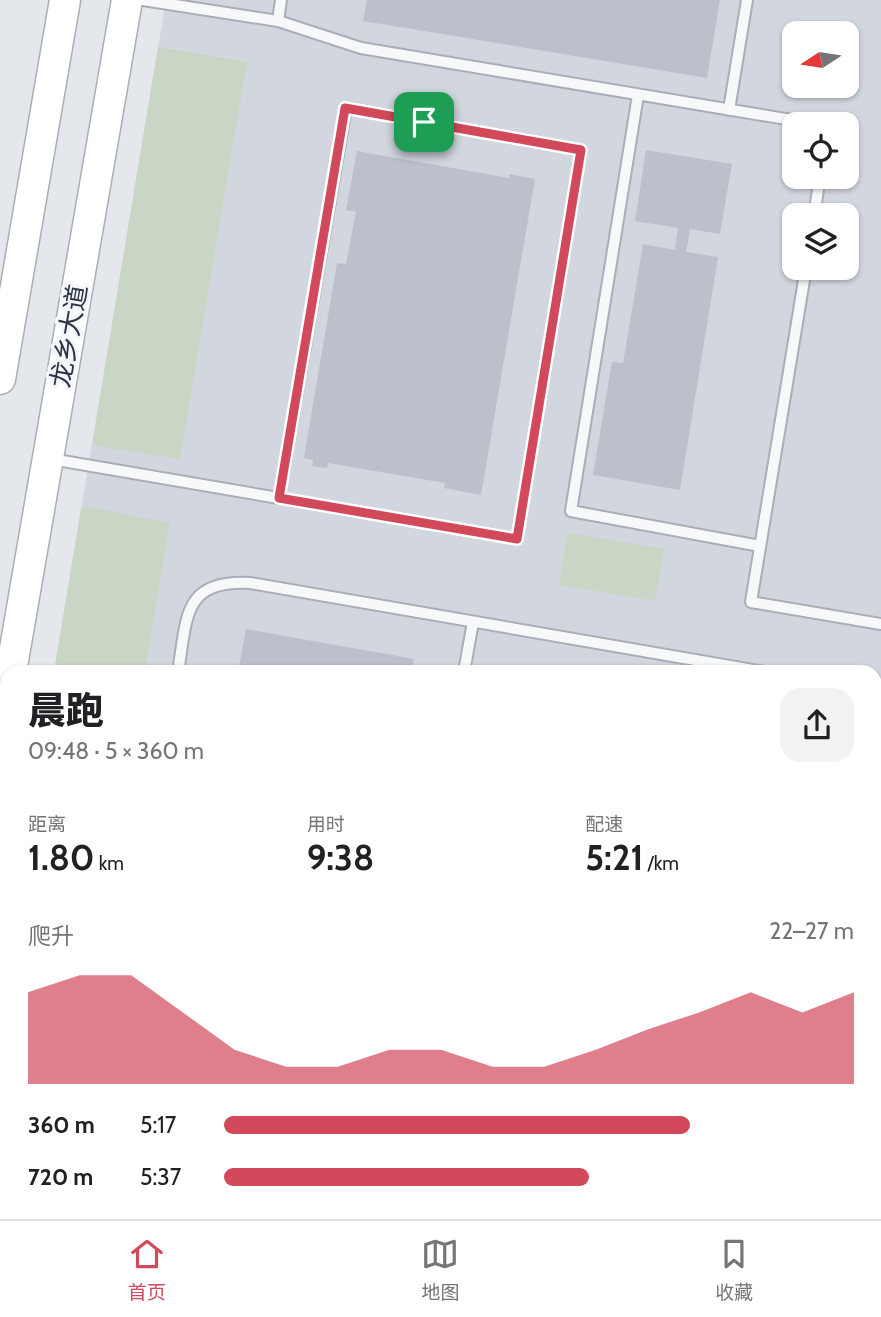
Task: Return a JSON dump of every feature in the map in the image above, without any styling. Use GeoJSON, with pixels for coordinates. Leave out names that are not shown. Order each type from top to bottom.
{"type":"FeatureCollection","features":[{"type":"Feature","properties":{"kind":"main road"},"geometry":{"type":"LineString","coordinates":[[0,379],[65,0]]}},
{"type":"Feature","properties":{"kind":"main road","name":"龙乡大道"},"geometry":{"type":"LineString","coordinates":[[11,665],[127,0]]}},
{"type":"Feature","properties":{"kind":"lane"},"geometry":{"type":"LineString","coordinates":[[144,0],[278,22],[361,48],[782,119]]}},
{"type":"Feature","properties":{"kind":"lane"},"geometry":{"type":"LineString","coordinates":[[278,22],[281,0]]}},
{"type":"Feature","properties":{"kind":"lane"},"geometry":{"type":"LineString","coordinates":[[729,110],[747,0]]}},
{"type":"Feature","properties":{"kind":"lane"},"geometry":{"type":"LineString","coordinates":[[638,95],[571,511],[760,546]]}},
{"type":"Feature","properties":{"kind":"lane"},"geometry":{"type":"LineString","coordinates":[[48,458],[279,498],[517,539],[581,150],[345,108],[279,498]]}},
{"type":"Feature","properties":{"kind":"lane"},"geometry":{"type":"LineString","coordinates":[[804,280],[751,602],[881,624]]}},
{"type":"Feature","properties":{"kind":"lane"},"geometry":{"type":"LineString","coordinates":[[179,665],[191,606],[200,594],[212,586],[229,582],[250,583],[708,665]]}},
{"type":"Feature","properties":{"kind":"lane"},"geometry":{"type":"LineString","coordinates":[[465,665],[472,622]]}},
{"type":"Feature","properties":{"kind":"shaded area"},"geometry":{"type":"Polygon","coordinates":[[[166,0],[881,0],[881,665],[55,665],[166,0]]]}},
{"type":"Feature","properties":{"kind":"green space"},"geometry":{"type":"Polygon","coordinates":[[[158,47],[247,62],[180,459],[97,446],[93,440],[158,47]]]}},
{"type":"Feature","properties":{"kind":"green space"},"geometry":{"type":"Polygon","coordinates":[[[88,507],[170,523],[146,665],[55,665],[81,509],[88,507]]]}},
{"type":"Feature","properties":{"kind":"green space"},"geometry":{"type":"Polygon","coordinates":[[[567,533],[664,549],[655,601],[559,585],[567,533]]]}},
{"type":"Feature","properties":{"kind":"building"},"geometry":{"type":"Polygon","coordinates":[[[367,0],[720,0],[707,78],[363,21],[367,0]]]}},
{"type":"Feature","properties":{"kind":"building"},"geometry":{"type":"Polygon","coordinates":[[[646,150],[732,164],[720,234],[690,229],[686,252],[718,257],[680,490],[593,475],[612,362],[623,363],[643,244],[675,250],[678,228],[635,221],[646,150]]]}},
{"type":"Feature","properties":{"kind":"building"},"geometry":{"type":"Polygon","coordinates":[[[357,151],[509,178],[509,174],[535,179],[481,495],[444,488],[445,483],[328,463],[327,468],[312,466],[313,460],[304,458],[337,263],[346,264],[356,212],[346,210],[357,151]]]}},
{"type":"Feature","properties":{"kind":"building"},"geometry":{"type":"Polygon","coordinates":[[[246,629],[414,659],[413,665],[239,665],[246,629]]]}},
{"type":"Feature","properties":{"kind":"route"},"geometry":{"type":"LineString","coordinates":[[345,108],[424,122],[581,150],[517,539],[279,498],[345,108]]}}]}
